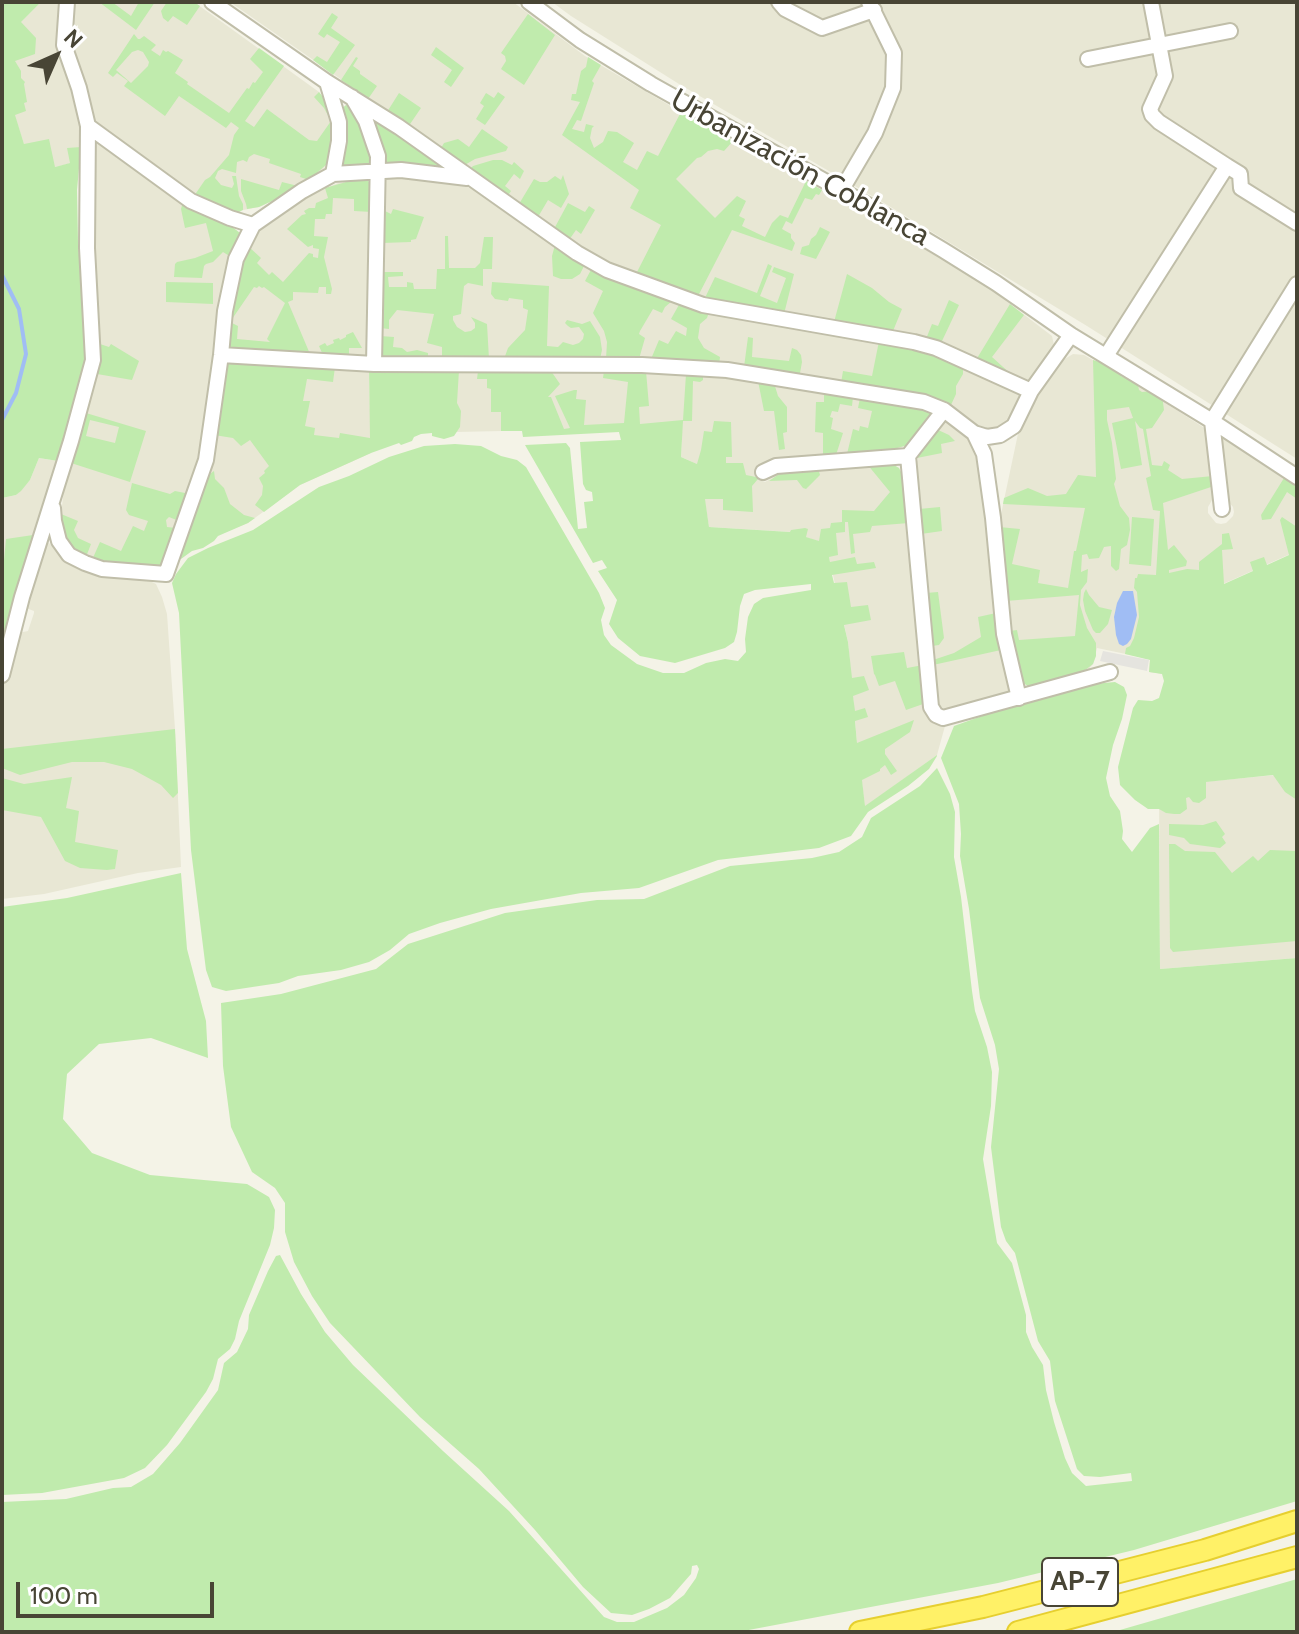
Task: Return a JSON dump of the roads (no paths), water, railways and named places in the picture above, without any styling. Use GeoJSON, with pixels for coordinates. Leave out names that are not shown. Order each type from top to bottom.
{"type":"FeatureCollection","features":[{"type":"Feature","properties":{"kind":"highway","name":"AP-7"},"geometry":{"type":"LineString","coordinates":[[860,1632],[983,1607],[1205,1550],[1297,1521]]}},
{"type":"Feature","properties":{"kind":"highway","name":"AP-7"},"geometry":{"type":"LineString","coordinates":[[1018,1632],[1297,1557]]}},
{"type":"Feature","properties":{"kind":"street"},"geometry":{"type":"LineString","coordinates":[[2,675],[22,597],[93,360],[87,248],[88,126],[64,45],[67,2]]}},
{"type":"Feature","properties":{"kind":"street"},"geometry":{"type":"LineString","coordinates":[[212,2],[327,82],[399,127],[577,253],[607,270],[703,305],[936,348],[1031,391]]}},
{"type":"Feature","properties":{"kind":"street","name":"Urbanización Coblanca"},"geometry":{"type":"LineString","coordinates":[[529,2],[580,40],[651,84],[975,269],[1071,335],[1297,477]]}},
{"type":"Feature","properties":{"kind":"street"},"geometry":{"type":"LineString","coordinates":[[779,2],[785,9],[822,28],[872,6],[894,53],[893,88],[875,133],[841,191]]}},
{"type":"Feature","properties":{"kind":"street"},"geometry":{"type":"LineString","coordinates":[[1151,2],[1165,76],[1150,109],[1152,115],[1240,174],[1241,188],[1297,223]]}},
{"type":"Feature","properties":{"kind":"street"},"geometry":{"type":"LineString","coordinates":[[1088,59],[1230,31]]}},
{"type":"Feature","properties":{"kind":"street"},"geometry":{"type":"LineString","coordinates":[[327,82],[339,122],[333,174]]}},
{"type":"Feature","properties":{"kind":"street"},"geometry":{"type":"LineString","coordinates":[[352,97],[373,138],[378,156],[374,364]]}},
{"type":"Feature","properties":{"kind":"street"},"geometry":{"type":"LineString","coordinates":[[88,126],[191,201],[253,225]]}},
{"type":"Feature","properties":{"kind":"street"},"geometry":{"type":"LineString","coordinates":[[1106,356],[1227,166]]}},
{"type":"Feature","properties":{"kind":"street"},"geometry":{"type":"LineString","coordinates":[[53,500],[59,541],[69,555],[102,569],[166,574],[206,460],[225,311],[236,259],[253,225],[333,174],[401,170],[470,179]]}},
{"type":"Feature","properties":{"kind":"street"},"geometry":{"type":"LineString","coordinates":[[1222,509],[1212,421],[1297,284]]}},
{"type":"Feature","properties":{"kind":"street"},"geometry":{"type":"LineString","coordinates":[[221,355],[374,364],[642,365],[727,370],[924,402],[944,410],[974,433],[987,437],[1000,435],[1014,426],[1031,391],[1071,335]]}},
{"type":"Feature","properties":{"kind":"street"},"geometry":{"type":"LineString","coordinates":[[944,410],[908,456],[931,707],[936,715],[943,718],[1110,672]]}},
{"type":"Feature","properties":{"kind":"street"},"geometry":{"type":"LineString","coordinates":[[974,433],[984,454],[1004,634],[1019,698]]}},
{"type":"Feature","properties":{"kind":"street"},"geometry":{"type":"LineString","coordinates":[[763,472],[776,466],[908,456]]}},
{"type":"Feature","properties":{"kind":"water"},"geometry":{"type":"Polygon","coordinates":[[[1123,591],[1133,591],[1137,615],[1131,639],[1123,646],[1116,635],[1114,617],[1123,591]]]}},
{"type":"Feature","properties":{"kind":"waterway"},"geometry":{"type":"LineString","coordinates":[[2,275],[19,309],[26,354],[16,393],[2,420]]}}]}
